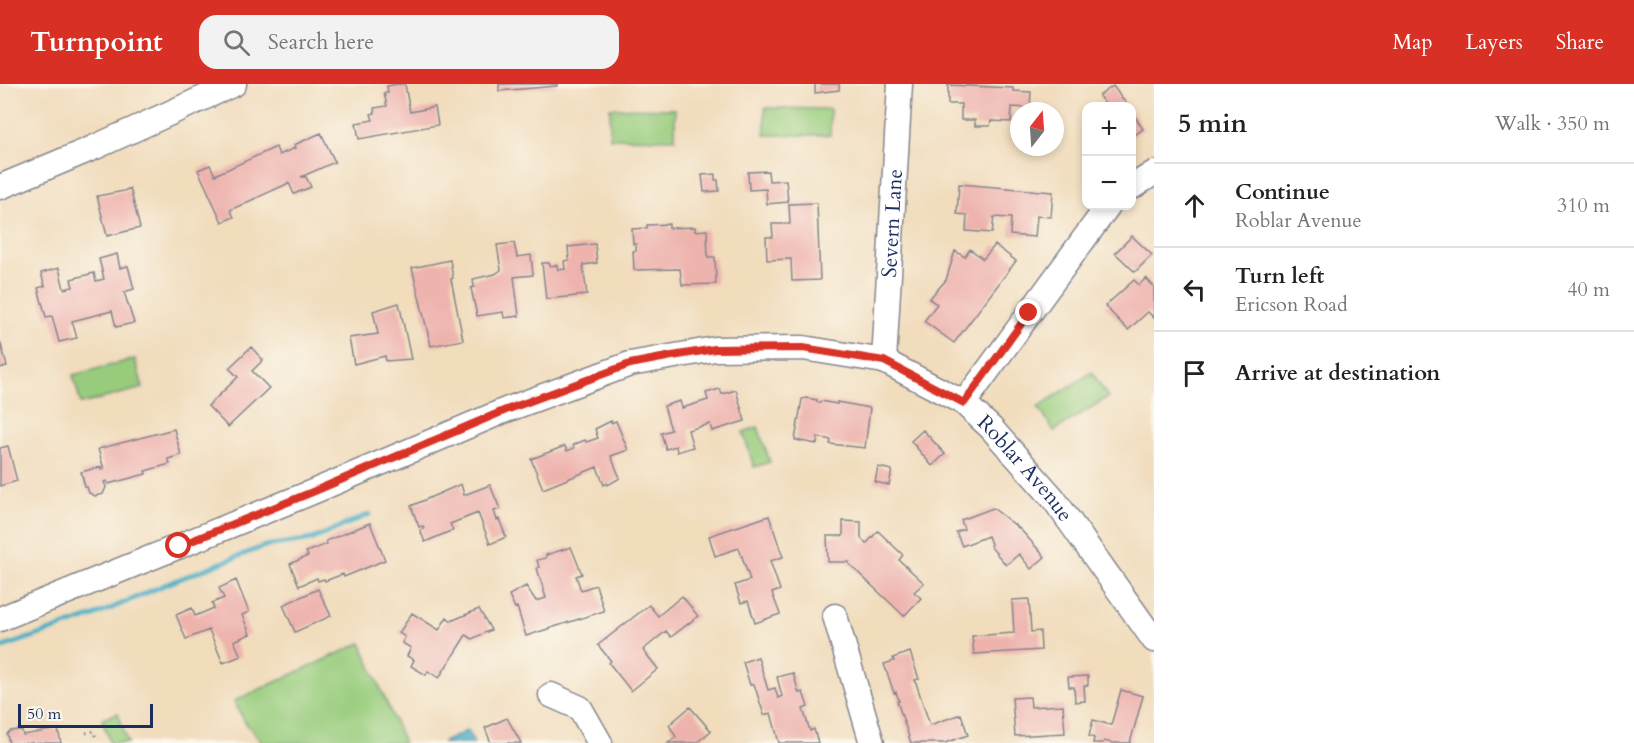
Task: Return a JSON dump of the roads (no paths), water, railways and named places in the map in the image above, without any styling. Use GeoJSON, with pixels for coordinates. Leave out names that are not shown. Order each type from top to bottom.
{"type":"FeatureCollection","features":[{"type":"Feature","properties":{"kind":"street"},"geometry":{"type":"LineString","coordinates":[[0,187],[234,84]]}},
{"type":"Feature","properties":{"kind":"street","name":"Severn Lane"},"geometry":{"type":"LineString","coordinates":[[884,361],[900,84]]}},
{"type":"Feature","properties":{"kind":"street"},"geometry":{"type":"LineString","coordinates":[[1136,184],[1154,173]]}},
{"type":"Feature","properties":{"kind":"street"},"geometry":{"type":"LineString","coordinates":[[964,403],[1105,210]]}},
{"type":"Feature","properties":{"kind":"street","name":"Roblar Avenue"},"geometry":{"type":"LineString","coordinates":[[0,619],[310,493],[506,410],[630,364],[715,349],[803,348],[884,361],[964,403],[991,428],[1053,498],[1154,640]]}},
{"type":"Feature","properties":{"kind":"street"},"geometry":{"type":"LineString","coordinates":[[835,615],[872,743]]}},
{"type":"Feature","properties":{"kind":"street"},"geometry":{"type":"LineString","coordinates":[[551,695],[580,708],[600,743]]}},
{"type":"Feature","properties":{"kind":"water"},"geometry":{"type":"Polygon","coordinates":[[[468,730],[474,743],[443,743],[443,742],[468,730]]]}},
{"type":"Feature","properties":{"kind":"waterway"},"geometry":{"type":"LineString","coordinates":[[0,648],[94,616],[164,585],[265,546],[313,539],[370,514]]}}]}
